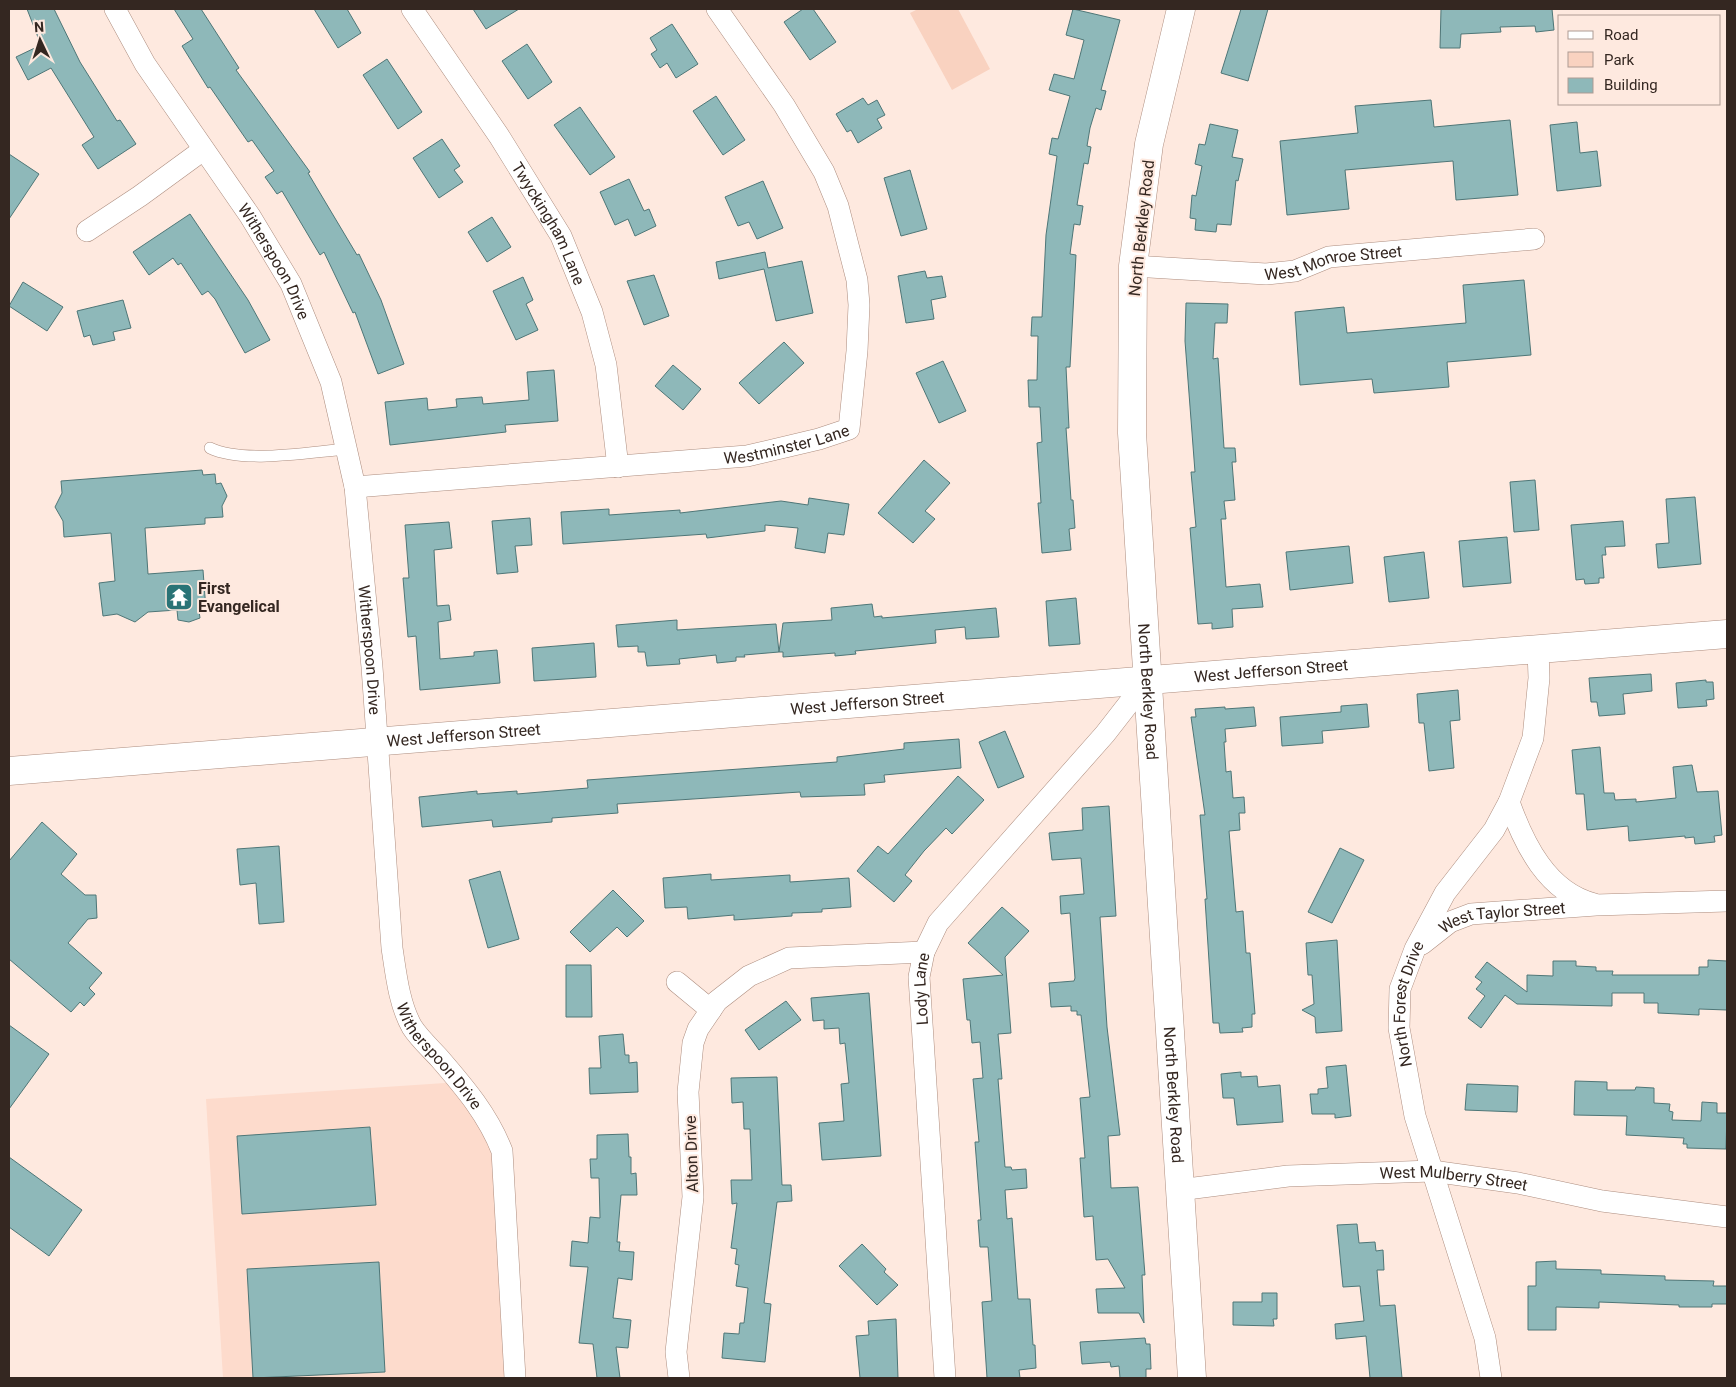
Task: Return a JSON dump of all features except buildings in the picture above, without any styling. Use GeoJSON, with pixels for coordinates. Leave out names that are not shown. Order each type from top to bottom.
{"type":"FeatureCollection","features":[{"type":"Feature","properties":{"kind":"street","name":"Witherspoon Drive"},"geometry":{"type":"LineString","coordinates":[[115,9],[144,64],[250,216],[291,284],[331,382],[355,487],[378,742],[392,948],[405,1012],[413,1028],[463,1086],[492,1126],[502,1151],[515,1378]]}},
{"type":"Feature","properties":{"kind":"street","name":"Twyckingham Lane"},"geometry":{"type":"LineString","coordinates":[[412,9],[499,136],[561,236],[592,312],[606,364],[618,467]]}},
{"type":"Feature","properties":{"kind":"street","name":"Westminster Lane"},"geometry":{"type":"LineString","coordinates":[[355,487],[747,456],[819,439],[849,429],[858,351],[859,306],[857,280],[838,206],[824,172],[784,105],[717,9]]}},
{"type":"Feature","properties":{"kind":"street","name":"North Berkley Road"},"geometry":{"type":"LineString","coordinates":[[1181,9],[1149,144],[1133,266],[1132,433],[1192,1378]]}},
{"type":"Feature","properties":{"kind":"street"},"geometry":{"type":"LineString","coordinates":[[87,231],[140,196],[203,150]]}},
{"type":"Feature","properties":{"kind":"street","name":"West Monroe Street"},"geometry":{"type":"LineString","coordinates":[[1133,266],[1266,274],[1295,270],[1329,257],[1534,238]]}},
{"type":"Feature","properties":{"kind":"street","name":"West Jefferson Street"},"geometry":{"type":"LineString","coordinates":[[9,771],[1727,634]]}},
{"type":"Feature","properties":{"kind":"street","name":"North Forest Drive"},"geometry":{"type":"LineString","coordinates":[[1490,1378],[1485,1338],[1415,1116],[1400,1028],[1400,989],[1415,949],[1445,893],[1494,830],[1509,802],[1533,738],[1539,678],[1538,650]]}},
{"type":"Feature","properties":{"kind":"street","name":"Lody Lane"},"geometry":{"type":"LineString","coordinates":[[945,1378],[919,977],[924,952],[938,923],[1105,734],[1147,680]]}},
{"type":"Feature","properties":{"kind":"street","name":"West Taylor Street"},"geometry":{"type":"LineString","coordinates":[[1509,802],[1518,826],[1538,864],[1555,883],[1583,902],[1596,905]]}},
{"type":"Feature","properties":{"kind":"street","name":"West Taylor Street"},"geometry":{"type":"LineString","coordinates":[[1415,949],[1450,922],[1471,914],[1596,905],[1727,900]]}},
{"type":"Feature","properties":{"kind":"street","name":"Alton Drive"},"geometry":{"type":"LineString","coordinates":[[679,1378],[676,1352],[693,1197],[688,1092],[693,1043],[698,1029],[717,1001],[749,976],[789,958],[924,952]]}},
{"type":"Feature","properties":{"kind":"street"},"geometry":{"type":"LineString","coordinates":[[677,982],[711,1010]]}},
{"type":"Feature","properties":{"kind":"street","name":"West Mulberry Street"},"geometry":{"type":"LineString","coordinates":[[1180,1190],[1288,1176],[1432,1171],[1518,1183],[1602,1201],[1727,1217]]}},
{"type":"Feature","properties":{"kind":"lane"},"geometry":{"type":"LineString","coordinates":[[210,448],[227,455],[244,457],[346,449]]}},
{"type":"Feature","properties":{"kind":"shaded area"},"geometry":{"type":"Polygon","coordinates":[[[460,1082],[489,1122],[515,1378],[223,1378],[206,1099],[460,1082]]]}},
{"type":"Feature","properties":{"kind":"green space"},"geometry":{"type":"Polygon","coordinates":[[[918,9],[958,9],[990,69],[952,90],[910,13],[918,9]]]}},
{"type":"Feature","properties":{"kind":"place","name":"First Evangelical"},"geometry":{"type":"Point","coordinates":[179,597]}}]}
